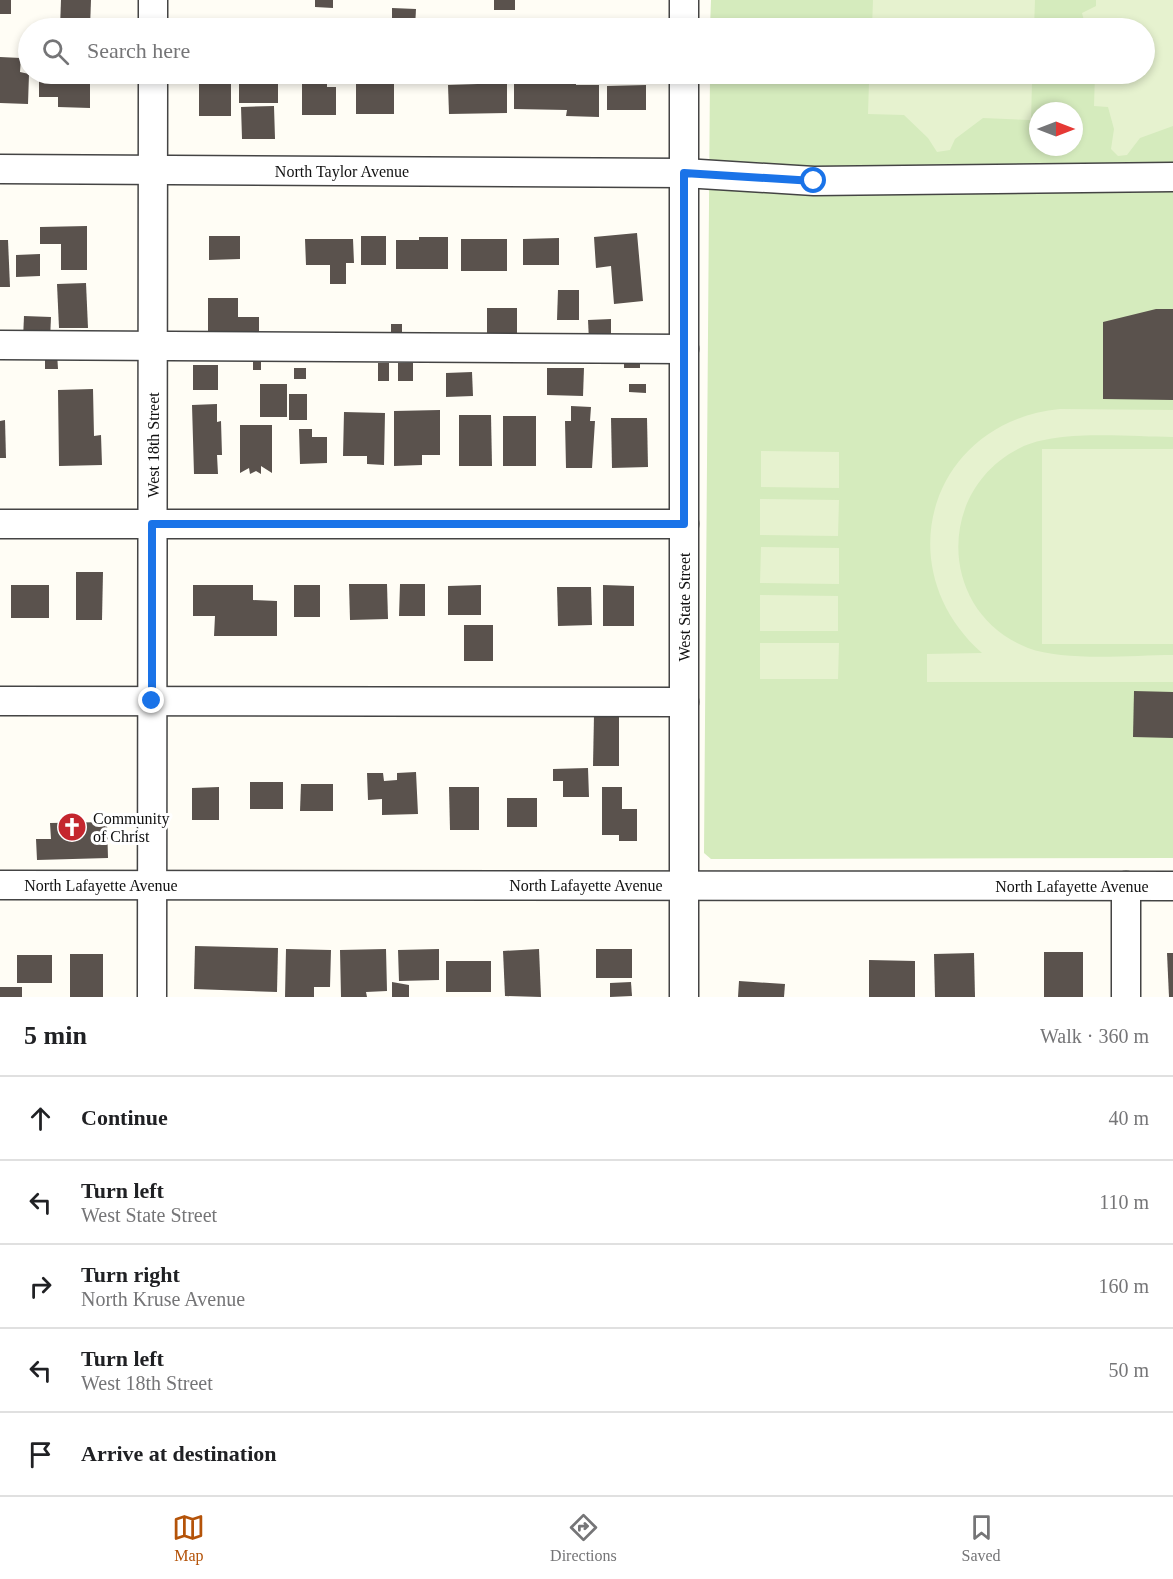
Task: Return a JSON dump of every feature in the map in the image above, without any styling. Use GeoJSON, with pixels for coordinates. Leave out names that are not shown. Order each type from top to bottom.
{"type":"FeatureCollection","features":[{"type":"Feature","properties":{"kind":"street"},"geometry":{"type":"LineString","coordinates":[[153,0],[153,18]]}},
{"type":"Feature","properties":{"kind":"street"},"geometry":{"type":"LineString","coordinates":[[684,0],[684,18]]}},
{"type":"Feature","properties":{"kind":"street","name":"West 18th Street"},"geometry":{"type":"LineString","coordinates":[[152,997],[153,84]]}},
{"type":"Feature","properties":{"kind":"street","name":"West State Street"},"geometry":{"type":"LineString","coordinates":[[684,84],[684,997]]}},
{"type":"Feature","properties":{"kind":"street","name":"North Taylor Avenue"},"geometry":{"type":"LineString","coordinates":[[0,169],[684,173],[814,181],[1173,177]]}},
{"type":"Feature","properties":{"kind":"street"},"geometry":{"type":"LineString","coordinates":[[0,345],[684,349]]}},
{"type":"Feature","properties":{"kind":"street"},"geometry":{"type":"LineString","coordinates":[[0,524],[684,524]]}},
{"type":"Feature","properties":{"kind":"street"},"geometry":{"type":"LineString","coordinates":[[0,701],[684,702]]}},
{"type":"Feature","properties":{"kind":"street","name":"North Lafayette Avenue"},"geometry":{"type":"LineString","coordinates":[[0,885],[1173,886]]}},
{"type":"Feature","properties":{"kind":"street"},"geometry":{"type":"LineString","coordinates":[[1126,886],[1126,997]]}},
{"type":"Feature","properties":{"kind":"green space"},"geometry":{"type":"Polygon","coordinates":[[[711,0],[1173,0],[1173,858],[711,859],[704,853],[710,84],[1155,84],[1155,18],[710,18],[711,0]]]}},
{"type":"Feature","properties":{"kind":"green space"},"geometry":{"type":"Polygon","coordinates":[[[873,0],[1035,0],[1034,18],[872,18],[873,0]]]}},
{"type":"Feature","properties":{"kind":"green space"},"geometry":{"type":"Polygon","coordinates":[[[1096,0],[1173,0],[1173,126],[1140,138],[1127,155],[1118,156],[1111,149],[1114,129],[1108,107],[1094,106],[1095,84],[1155,84],[1155,18],[1083,18],[1082,13],[1096,6],[1096,0]]]}},
{"type":"Feature","properties":{"kind":"green space"},"geometry":{"type":"Polygon","coordinates":[[[869,84],[1032,84],[1029,120],[983,118],[955,139],[950,150],[937,152],[928,138],[904,115],[868,114],[869,84]]]}},
{"type":"Feature","properties":{"kind":"green space"},"geometry":{"type":"Polygon","coordinates":[[[1060,409],[1173,410],[1173,437],[1116,435],[1054,438],[1020,448],[992,467],[973,492],[961,521],[958,551],[964,580],[977,608],[998,631],[1028,648],[1061,655],[1080,656],[1173,655],[1173,682],[927,682],[927,654],[982,653],[952,619],[935,581],[930,542],[936,504],[953,470],[979,441],[1015,420],[1060,409]]]}},
{"type":"Feature","properties":{"kind":"green space"},"geometry":{"type":"Polygon","coordinates":[[[1042,449],[1173,449],[1173,644],[1042,644],[1042,449]]]}},
{"type":"Feature","properties":{"kind":"green space"},"geometry":{"type":"Polygon","coordinates":[[[761,451],[839,452],[839,488],[761,487],[761,451]]]}},
{"type":"Feature","properties":{"kind":"green space"},"geometry":{"type":"Polygon","coordinates":[[[760,499],[839,500],[838,536],[760,535],[760,499]]]}},
{"type":"Feature","properties":{"kind":"green space"},"geometry":{"type":"Polygon","coordinates":[[[761,547],[839,548],[839,584],[760,583],[761,547]]]}},
{"type":"Feature","properties":{"kind":"green space"},"geometry":{"type":"Polygon","coordinates":[[[760,595],[838,596],[838,631],[760,631],[760,595]]]}},
{"type":"Feature","properties":{"kind":"green space"},"geometry":{"type":"Polygon","coordinates":[[[760,643],[839,643],[838,679],[760,679],[760,643]]]}},
{"type":"Feature","properties":{"kind":"building"},"geometry":{"type":"Polygon","coordinates":[[[0,0],[11,0],[11,14],[0,14],[0,0]]]}},
{"type":"Feature","properties":{"kind":"building"},"geometry":{"type":"Polygon","coordinates":[[[61,0],[91,0],[90,18],[60,18],[61,0]]]}},
{"type":"Feature","properties":{"kind":"building"},"geometry":{"type":"Polygon","coordinates":[[[315,0],[333,0],[333,8],[315,7],[315,0]]]}},
{"type":"Feature","properties":{"kind":"building"},"geometry":{"type":"Polygon","coordinates":[[[494,0],[515,0],[515,10],[494,10],[494,0]]]}},
{"type":"Feature","properties":{"kind":"building"},"geometry":{"type":"Polygon","coordinates":[[[392,8],[416,9],[416,18],[392,18],[392,8]]]}},
{"type":"Feature","properties":{"kind":"building"},"geometry":{"type":"Polygon","coordinates":[[[0,57],[18,58],[18,84],[29,84],[28,104],[0,103],[0,57]]]}},
{"type":"Feature","properties":{"kind":"building"},"geometry":{"type":"Polygon","coordinates":[[[39,84],[90,84],[90,108],[58,107],[58,97],[39,97],[39,84]]]}},
{"type":"Feature","properties":{"kind":"building"},"geometry":{"type":"Polygon","coordinates":[[[199,84],[231,84],[231,116],[199,116],[199,84]]]}},
{"type":"Feature","properties":{"kind":"building"},"geometry":{"type":"Polygon","coordinates":[[[239,84],[278,84],[278,103],[239,103],[239,84]]]}},
{"type":"Feature","properties":{"kind":"building"},"geometry":{"type":"Polygon","coordinates":[[[302,84],[327,84],[327,87],[336,87],[336,115],[302,115],[302,84]]]}},
{"type":"Feature","properties":{"kind":"building"},"geometry":{"type":"Polygon","coordinates":[[[356,84],[394,84],[394,114],[356,114],[356,84]]]}},
{"type":"Feature","properties":{"kind":"building"},"geometry":{"type":"Polygon","coordinates":[[[507,84],[507,113],[449,114],[448,85],[507,84]]]}},
{"type":"Feature","properties":{"kind":"building"},"geometry":{"type":"Polygon","coordinates":[[[514,84],[599,85],[599,117],[566,116],[567,110],[514,109],[514,84]]]}},
{"type":"Feature","properties":{"kind":"building"},"geometry":{"type":"Polygon","coordinates":[[[646,85],[646,110],[607,110],[607,86],[646,85]]]}},
{"type":"Feature","properties":{"kind":"building"},"geometry":{"type":"Polygon","coordinates":[[[274,106],[275,139],[242,139],[241,107],[274,106]]]}},
{"type":"Feature","properties":{"kind":"building"},"geometry":{"type":"Polygon","coordinates":[[[87,226],[87,270],[61,270],[61,244],[40,244],[40,227],[87,226]]]}},
{"type":"Feature","properties":{"kind":"building"},"geometry":{"type":"Polygon","coordinates":[[[637,233],[643,301],[614,304],[611,266],[596,268],[594,237],[637,233]]]}},
{"type":"Feature","properties":{"kind":"building"},"geometry":{"type":"Polygon","coordinates":[[[209,236],[240,236],[240,259],[209,260],[209,236]]]}},
{"type":"Feature","properties":{"kind":"building"},"geometry":{"type":"Polygon","coordinates":[[[361,236],[386,236],[386,265],[361,265],[361,236]]]}},
{"type":"Feature","properties":{"kind":"building"},"geometry":{"type":"Polygon","coordinates":[[[419,237],[448,237],[448,269],[396,269],[396,240],[419,240],[419,237]]]}},
{"type":"Feature","properties":{"kind":"building"},"geometry":{"type":"Polygon","coordinates":[[[559,238],[559,265],[523,265],[523,239],[559,238]]]}},
{"type":"Feature","properties":{"kind":"building"},"geometry":{"type":"Polygon","coordinates":[[[305,239],[353,239],[354,263],[346,263],[346,284],[330,284],[330,265],[306,265],[305,239]]]}},
{"type":"Feature","properties":{"kind":"building"},"geometry":{"type":"Polygon","coordinates":[[[461,239],[507,239],[507,271],[461,271],[461,239]]]}},
{"type":"Feature","properties":{"kind":"building"},"geometry":{"type":"Polygon","coordinates":[[[0,240],[8,240],[10,287],[0,287],[0,240]]]}},
{"type":"Feature","properties":{"kind":"building"},"geometry":{"type":"Polygon","coordinates":[[[40,254],[40,276],[16,277],[16,255],[40,254]]]}},
{"type":"Feature","properties":{"kind":"building"},"geometry":{"type":"Polygon","coordinates":[[[86,283],[88,328],[59,328],[57,284],[86,283]]]}},
{"type":"Feature","properties":{"kind":"building"},"geometry":{"type":"Polygon","coordinates":[[[558,290],[579,290],[579,320],[557,320],[558,290]]]}},
{"type":"Feature","properties":{"kind":"building"},"geometry":{"type":"Polygon","coordinates":[[[208,298],[238,298],[238,317],[259,317],[259,341],[208,341],[208,298]]]}},
{"type":"Feature","properties":{"kind":"building"},"geometry":{"type":"Polygon","coordinates":[[[487,308],[517,308],[517,343],[487,344],[487,308]]]}},
{"type":"Feature","properties":{"kind":"building"},"geometry":{"type":"Polygon","coordinates":[[[1156,309],[1173,309],[1173,400],[1103,399],[1103,322],[1156,309]]]}},
{"type":"Feature","properties":{"kind":"building"},"geometry":{"type":"Polygon","coordinates":[[[24,316],[51,317],[50,340],[23,339],[24,316]]]}},
{"type":"Feature","properties":{"kind":"building"},"geometry":{"type":"Polygon","coordinates":[[[611,319],[611,341],[589,341],[588,320],[611,319]]]}},
{"type":"Feature","properties":{"kind":"building"},"geometry":{"type":"Polygon","coordinates":[[[391,324],[402,324],[402,340],[391,340],[391,324]]]}},
{"type":"Feature","properties":{"kind":"building"},"geometry":{"type":"Polygon","coordinates":[[[45,353],[57,353],[58,369],[45,369],[45,353]]]}},
{"type":"Feature","properties":{"kind":"building"},"geometry":{"type":"Polygon","coordinates":[[[624,356],[640,356],[640,368],[624,368],[624,356]]]}},
{"type":"Feature","properties":{"kind":"building"},"geometry":{"type":"Polygon","coordinates":[[[253,360],[261,360],[261,370],[253,370],[253,360]]]}},
{"type":"Feature","properties":{"kind":"building"},"geometry":{"type":"Polygon","coordinates":[[[378,363],[389,363],[389,381],[378,381],[378,363]]]}},
{"type":"Feature","properties":{"kind":"building"},"geometry":{"type":"Polygon","coordinates":[[[398,363],[413,363],[413,381],[398,381],[398,363]]]}},
{"type":"Feature","properties":{"kind":"building"},"geometry":{"type":"Polygon","coordinates":[[[193,365],[218,365],[218,390],[193,390],[193,365]]]}},
{"type":"Feature","properties":{"kind":"building"},"geometry":{"type":"Polygon","coordinates":[[[294,368],[306,368],[306,379],[294,379],[294,368]]]}},
{"type":"Feature","properties":{"kind":"building"},"geometry":{"type":"Polygon","coordinates":[[[547,368],[584,368],[583,396],[547,395],[547,368]]]}},
{"type":"Feature","properties":{"kind":"building"},"geometry":{"type":"Polygon","coordinates":[[[472,372],[473,396],[446,397],[446,373],[472,372]]]}},
{"type":"Feature","properties":{"kind":"building"},"geometry":{"type":"Polygon","coordinates":[[[260,384],[287,384],[287,417],[260,417],[260,384]]]}},
{"type":"Feature","properties":{"kind":"building"},"geometry":{"type":"Polygon","coordinates":[[[629,384],[646,384],[646,393],[629,392],[629,384]]]}},
{"type":"Feature","properties":{"kind":"building"},"geometry":{"type":"Polygon","coordinates":[[[93,389],[94,436],[101,435],[102,465],[59,466],[58,390],[93,389]]]}},
{"type":"Feature","properties":{"kind":"building"},"geometry":{"type":"Polygon","coordinates":[[[289,394],[307,394],[307,420],[289,420],[289,394]]]}},
{"type":"Feature","properties":{"kind":"building"},"geometry":{"type":"Polygon","coordinates":[[[217,404],[217,422],[221,421],[222,455],[217,455],[218,474],[194,474],[192,405],[217,404]]]}},
{"type":"Feature","properties":{"kind":"building"},"geometry":{"type":"Polygon","coordinates":[[[571,406],[591,407],[590,421],[595,421],[592,468],[566,468],[565,421],[571,421],[571,406]]]}},
{"type":"Feature","properties":{"kind":"building"},"geometry":{"type":"Polygon","coordinates":[[[440,410],[440,455],[422,455],[422,465],[394,466],[394,411],[440,410]]]}},
{"type":"Feature","properties":{"kind":"building"},"geometry":{"type":"Polygon","coordinates":[[[344,412],[385,413],[384,465],[367,464],[367,456],[343,456],[344,412]]]}},
{"type":"Feature","properties":{"kind":"building"},"geometry":{"type":"Polygon","coordinates":[[[459,415],[491,415],[492,466],[459,466],[459,415]]]}},
{"type":"Feature","properties":{"kind":"building"},"geometry":{"type":"Polygon","coordinates":[[[503,416],[536,416],[536,466],[503,466],[503,416]]]}},
{"type":"Feature","properties":{"kind":"building"},"geometry":{"type":"Polygon","coordinates":[[[611,418],[647,418],[648,467],[612,468],[611,418]]]}},
{"type":"Feature","properties":{"kind":"building"},"geometry":{"type":"Polygon","coordinates":[[[5,420],[6,458],[0,458],[0,421],[5,420]]]}},
{"type":"Feature","properties":{"kind":"building"},"geometry":{"type":"Polygon","coordinates":[[[240,425],[272,425],[272,473],[261,466],[261,474],[256,471],[250,474],[249,468],[240,473],[240,425]]]}},
{"type":"Feature","properties":{"kind":"building"},"geometry":{"type":"Polygon","coordinates":[[[299,429],[312,429],[312,437],[327,437],[327,463],[300,464],[299,429]]]}},
{"type":"Feature","properties":{"kind":"building"},"geometry":{"type":"Polygon","coordinates":[[[76,572],[103,572],[102,620],[76,620],[76,572]]]}},
{"type":"Feature","properties":{"kind":"building"},"geometry":{"type":"Polygon","coordinates":[[[349,584],[387,584],[388,619],[350,620],[349,584]]]}},
{"type":"Feature","properties":{"kind":"building"},"geometry":{"type":"Polygon","coordinates":[[[400,584],[425,584],[425,616],[399,616],[400,584]]]}},
{"type":"Feature","properties":{"kind":"building"},"geometry":{"type":"Polygon","coordinates":[[[11,585],[49,585],[49,618],[11,618],[11,585]]]}},
{"type":"Feature","properties":{"kind":"building"},"geometry":{"type":"Polygon","coordinates":[[[193,585],[253,585],[253,600],[277,601],[277,636],[214,636],[215,616],[193,616],[193,585]]]}},
{"type":"Feature","properties":{"kind":"building"},"geometry":{"type":"Polygon","coordinates":[[[294,585],[320,585],[320,617],[294,617],[294,585]]]}},
{"type":"Feature","properties":{"kind":"building"},"geometry":{"type":"Polygon","coordinates":[[[481,585],[481,615],[448,615],[448,586],[481,585]]]}},
{"type":"Feature","properties":{"kind":"building"},"geometry":{"type":"Polygon","coordinates":[[[603,585],[634,586],[634,626],[603,626],[603,585]]]}},
{"type":"Feature","properties":{"kind":"building"},"geometry":{"type":"Polygon","coordinates":[[[557,587],[591,587],[592,625],[558,626],[557,587]]]}},
{"type":"Feature","properties":{"kind":"building"},"geometry":{"type":"Polygon","coordinates":[[[464,625],[493,625],[493,661],[464,661],[464,625]]]}},
{"type":"Feature","properties":{"kind":"building"},"geometry":{"type":"Polygon","coordinates":[[[1134,691],[1173,692],[1173,738],[1133,737],[1134,691]]]}},
{"type":"Feature","properties":{"kind":"building"},"geometry":{"type":"Polygon","coordinates":[[[594,715],[619,715],[619,766],[593,766],[594,715]]]}},
{"type":"Feature","properties":{"kind":"building"},"geometry":{"type":"Polygon","coordinates":[[[588,768],[589,797],[563,797],[563,781],[553,781],[553,769],[588,768]]]}},
{"type":"Feature","properties":{"kind":"building"},"geometry":{"type":"Polygon","coordinates":[[[416,772],[418,814],[382,815],[382,799],[368,800],[367,773],[383,773],[384,781],[397,780],[397,773],[416,772]]]}},
{"type":"Feature","properties":{"kind":"building"},"geometry":{"type":"Polygon","coordinates":[[[250,782],[283,782],[283,809],[250,809],[250,782]]]}},
{"type":"Feature","properties":{"kind":"building"},"geometry":{"type":"Polygon","coordinates":[[[301,784],[333,784],[333,811],[300,811],[301,784]]]}},
{"type":"Feature","properties":{"kind":"building"},"geometry":{"type":"Polygon","coordinates":[[[219,787],[219,820],[192,820],[192,788],[219,787]]]}},
{"type":"Feature","properties":{"kind":"building"},"geometry":{"type":"Polygon","coordinates":[[[449,787],[479,787],[479,830],[450,830],[449,787]]]}},
{"type":"Feature","properties":{"kind":"building"},"geometry":{"type":"Polygon","coordinates":[[[602,787],[622,787],[622,809],[637,809],[637,841],[619,841],[619,835],[602,835],[602,787]]]}},
{"type":"Feature","properties":{"kind":"building"},"geometry":{"type":"Polygon","coordinates":[[[507,798],[537,798],[537,827],[507,827],[507,798]]]}},
{"type":"Feature","properties":{"kind":"building"},"geometry":{"type":"Polygon","coordinates":[[[107,822],[108,858],[37,860],[36,839],[51,839],[50,823],[107,822]]]}},
{"type":"Feature","properties":{"kind":"building"},"geometry":{"type":"Polygon","coordinates":[[[195,946],[278,948],[277,992],[194,989],[195,946]]]}},
{"type":"Feature","properties":{"kind":"building"},"geometry":{"type":"Polygon","coordinates":[[[286,949],[331,950],[330,987],[314,987],[314,997],[285,997],[286,949]]]}},
{"type":"Feature","properties":{"kind":"building"},"geometry":{"type":"Polygon","coordinates":[[[386,949],[387,991],[366,992],[367,997],[341,997],[340,950],[386,949]]]}},
{"type":"Feature","properties":{"kind":"building"},"geometry":{"type":"Polygon","coordinates":[[[439,949],[439,980],[399,981],[398,950],[439,949]]]}},
{"type":"Feature","properties":{"kind":"building"},"geometry":{"type":"Polygon","coordinates":[[[539,949],[541,997],[505,996],[503,951],[539,949]]]}},
{"type":"Feature","properties":{"kind":"building"},"geometry":{"type":"Polygon","coordinates":[[[596,949],[632,949],[632,978],[596,978],[596,949]]]}},
{"type":"Feature","properties":{"kind":"building"},"geometry":{"type":"Polygon","coordinates":[[[1044,952],[1083,952],[1083,997],[1044,997],[1044,952]]]}},
{"type":"Feature","properties":{"kind":"building"},"geometry":{"type":"Polygon","coordinates":[[[974,953],[975,997],[935,997],[934,954],[974,953]]]}},
{"type":"Feature","properties":{"kind":"building"},"geometry":{"type":"Polygon","coordinates":[[[1167,953],[1173,953],[1173,997],[1169,997],[1167,953]]]}},
{"type":"Feature","properties":{"kind":"building"},"geometry":{"type":"Polygon","coordinates":[[[70,954],[103,954],[103,997],[70,997],[70,954]]]}},
{"type":"Feature","properties":{"kind":"building"},"geometry":{"type":"Polygon","coordinates":[[[17,955],[52,955],[52,983],[17,983],[17,955]]]}},
{"type":"Feature","properties":{"kind":"building"},"geometry":{"type":"Polygon","coordinates":[[[869,960],[915,961],[915,997],[869,997],[869,960]]]}},
{"type":"Feature","properties":{"kind":"building"},"geometry":{"type":"Polygon","coordinates":[[[446,961],[491,961],[491,992],[446,992],[446,961]]]}},
{"type":"Feature","properties":{"kind":"building"},"geometry":{"type":"Polygon","coordinates":[[[739,981],[785,984],[784,997],[738,997],[739,981]]]}},
{"type":"Feature","properties":{"kind":"building"},"geometry":{"type":"Polygon","coordinates":[[[392,982],[409,985],[409,997],[392,997],[392,982]]]}},
{"type":"Feature","properties":{"kind":"building"},"geometry":{"type":"Polygon","coordinates":[[[631,982],[632,996],[610,997],[610,983],[631,982]]]}},
{"type":"Feature","properties":{"kind":"building"},"geometry":{"type":"Polygon","coordinates":[[[0,987],[22,987],[22,997],[0,997],[0,987]]]}},
{"type":"Feature","properties":{"kind":"place","name":"Community of Christ"},"geometry":{"type":"Point","coordinates":[72,827]}},
{"type":"Feature","properties":{"kind":"route"},"geometry":{"type":"LineString","coordinates":[[152,701],[152,524],[684,524],[684,173],[814,181]]}}]}
